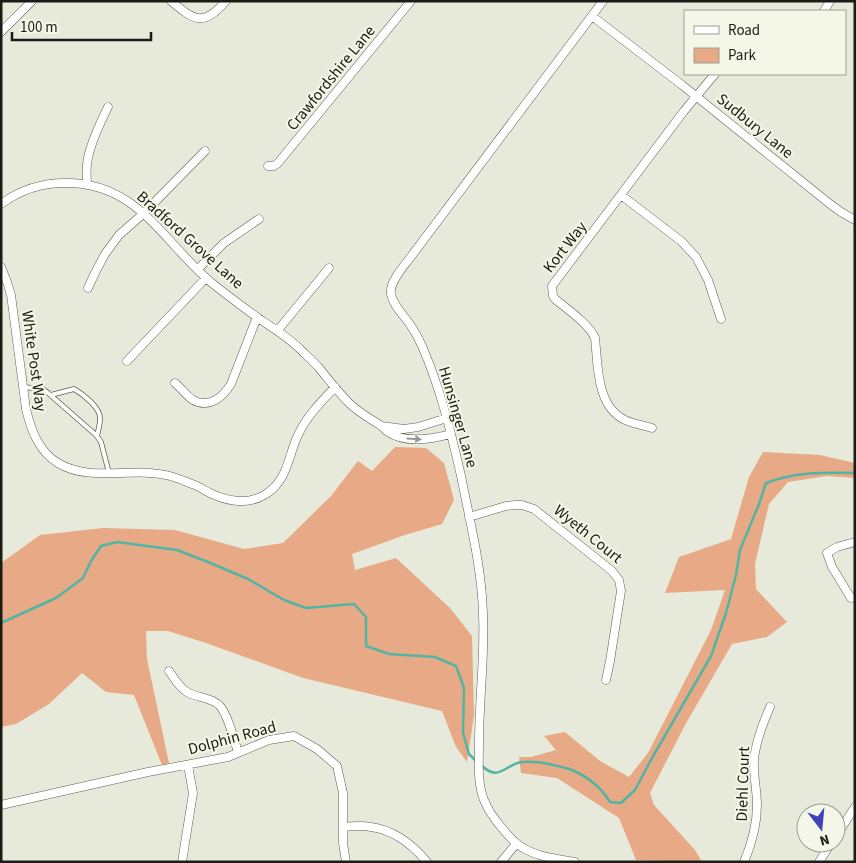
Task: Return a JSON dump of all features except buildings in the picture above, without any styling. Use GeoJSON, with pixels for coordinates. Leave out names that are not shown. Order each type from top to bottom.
{"type":"FeatureCollection","features":[{"type":"Feature","properties":{"kind":"street"},"geometry":{"type":"LineString","coordinates":[[1,32],[32,1]]}},
{"type":"Feature","properties":{"kind":"street"},"geometry":{"type":"LineString","coordinates":[[171,1],[188,15],[195,18],[204,18],[213,14],[226,1]]}},
{"type":"Feature","properties":{"kind":"street","name":"Crawfordshire Lane"},"geometry":{"type":"LineString","coordinates":[[268,166],[274,166],[278,163],[411,1]]}},
{"type":"Feature","properties":{"kind":"street","name":"Hunsinger Lane"},"geometry":{"type":"LineString","coordinates":[[575,862],[540,855],[516,844],[497,823],[488,808],[482,792],[479,773],[479,708],[483,649],[481,578],[451,434],[436,382],[421,343],[395,304],[391,290],[410,258],[603,1]]}},
{"type":"Feature","properties":{"kind":"street","name":"Sudbury Lane"},"geometry":{"type":"LineString","coordinates":[[592,16],[830,204],[855,220]]}},
{"type":"Feature","properties":{"kind":"street","name":"Kort Way"},"geometry":{"type":"LineString","coordinates":[[652,428],[626,420],[617,415],[606,402],[602,391],[595,338],[587,326],[552,296],[552,289],[553,284],[714,75]]}},
{"type":"Feature","properties":{"kind":"street"},"geometry":{"type":"LineString","coordinates":[[87,185],[87,164],[91,148],[108,107]]}},
{"type":"Feature","properties":{"kind":"street"},"geometry":{"type":"LineString","coordinates":[[88,288],[105,254],[119,235],[144,213],[205,150]]}},
{"type":"Feature","properties":{"kind":"street","name":"Bradford Grove Lane"},"geometry":{"type":"LineString","coordinates":[[1,204],[16,194],[45,184],[70,183],[96,186],[116,194],[144,213],[206,278],[257,317],[278,330],[318,366],[335,387],[367,418],[394,435],[408,438],[420,440],[451,434]]}},
{"type":"Feature","properties":{"kind":"street"},"geometry":{"type":"LineString","coordinates":[[621,195],[680,241],[696,257],[708,280],[721,319]]}},
{"type":"Feature","properties":{"kind":"street"},"geometry":{"type":"LineString","coordinates":[[198,269],[224,243],[259,219]]}},
{"type":"Feature","properties":{"kind":"street","name":"White Post Way"},"geometry":{"type":"LineString","coordinates":[[1,267],[11,295],[26,409],[30,425],[39,444],[51,458],[68,469],[87,473],[131,472],[157,474],[192,484],[227,500],[239,502],[254,499],[268,493],[279,482],[287,468],[298,436],[307,418],[335,387]]}},
{"type":"Feature","properties":{"kind":"street"},"geometry":{"type":"LineString","coordinates":[[278,330],[329,268]]}},
{"type":"Feature","properties":{"kind":"street"},"geometry":{"type":"LineString","coordinates":[[127,361],[206,278]]}},
{"type":"Feature","properties":{"kind":"street"},"geometry":{"type":"LineString","coordinates":[[175,383],[193,400],[202,403],[213,402],[221,397],[231,384],[257,317]]}},
{"type":"Feature","properties":{"kind":"street","name":"Bradford Grove Lane"},"geometry":{"type":"LineString","coordinates":[[381,426],[418,427],[447,418]]}},
{"type":"Feature","properties":{"kind":"street","name":"Wyeth Court"},"geometry":{"type":"LineString","coordinates":[[469,517],[506,506],[515,505],[534,509],[601,561],[616,576],[619,580],[621,591],[606,680]]}},
{"type":"Feature","properties":{"kind":"street"},"geometry":{"type":"LineString","coordinates":[[851,598],[832,567],[827,553],[836,547],[855,542]]}},
{"type":"Feature","properties":{"kind":"street"},"geometry":{"type":"LineString","coordinates":[[169,671],[186,692],[212,700],[220,706],[238,752]]}},
{"type":"Feature","properties":{"kind":"street","name":"Diehl Court"},"geometry":{"type":"LineString","coordinates":[[744,862],[755,830],[757,806],[754,760],[759,735],[770,707]]}},
{"type":"Feature","properties":{"kind":"street","name":"Dolphin Road"},"geometry":{"type":"LineString","coordinates":[[1,804],[148,772],[228,757],[269,740],[294,736],[317,749],[337,766],[343,793],[343,843],[346,862]]}},
{"type":"Feature","properties":{"kind":"street"},"geometry":{"type":"LineString","coordinates":[[182,862],[193,793],[188,765]]}},
{"type":"Feature","properties":{"kind":"street"},"geometry":{"type":"LineString","coordinates":[[846,821],[855,807]]}},
{"type":"Feature","properties":{"kind":"street"},"geometry":{"type":"LineString","coordinates":[[343,827],[372,826],[391,832],[406,841],[427,862]]}},
{"type":"Feature","properties":{"kind":"street"},"geometry":{"type":"LineString","coordinates":[[501,862],[516,844]]}},
{"type":"Feature","properties":{"kind":"lane"},"geometry":{"type":"LineString","coordinates":[[23,387],[43,389],[97,436],[101,442],[109,473]]}},
{"type":"Feature","properties":{"kind":"lane"},"geometry":{"type":"LineString","coordinates":[[50,395],[74,389],[81,393],[97,409],[101,417],[97,436]]}},
{"type":"Feature","properties":{"kind":"green space"},"geometry":{"type":"Polygon","coordinates":[[[395,447],[426,448],[444,463],[454,500],[442,524],[352,554],[355,570],[396,558],[450,608],[472,636],[474,715],[467,762],[456,747],[442,711],[303,678],[168,631],[146,631],[147,659],[169,763],[162,765],[134,695],[106,692],[82,673],[49,704],[16,724],[1,727],[1,563],[40,535],[103,528],[175,530],[244,549],[283,543],[331,496],[358,461],[372,471],[395,447]]]}},
{"type":"Feature","properties":{"kind":"green space"},"geometry":{"type":"Polygon","coordinates":[[[763,452],[820,455],[855,463],[855,478],[827,476],[788,482],[769,504],[755,564],[756,589],[787,622],[767,637],[732,644],[685,725],[650,793],[654,805],[695,850],[702,862],[636,860],[619,818],[557,778],[521,773],[519,757],[531,757],[556,750],[544,736],[565,732],[600,761],[629,777],[648,753],[711,630],[725,590],[665,593],[679,557],[731,539],[749,477],[763,452]]]}},
{"type":"Feature","properties":{"kind":"waterway"},"geometry":{"type":"LineString","coordinates":[[481,765],[493,772],[502,771],[516,763],[526,762],[539,762],[564,767],[589,779],[603,792],[610,802],[621,803],[635,790],[711,656],[726,613],[736,575],[740,550],[766,483],[777,479],[810,474],[855,473]]}},
{"type":"Feature","properties":{"kind":"waterway"},"geometry":{"type":"LineString","coordinates":[[1,623],[56,598],[83,578],[101,546],[117,542],[177,550],[248,579],[284,600],[306,608],[354,604],[366,617],[366,646],[389,654],[435,657],[456,666],[464,688],[463,733],[469,754],[477,762]]}}]}
